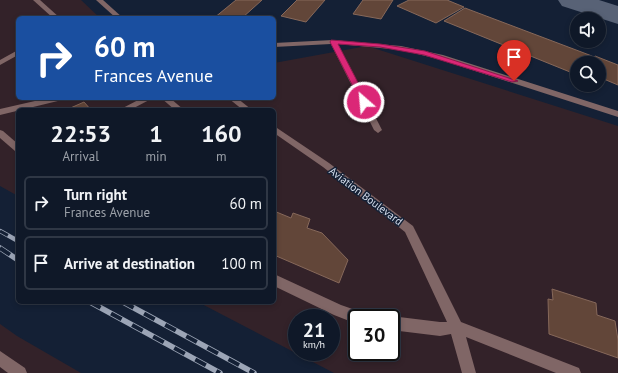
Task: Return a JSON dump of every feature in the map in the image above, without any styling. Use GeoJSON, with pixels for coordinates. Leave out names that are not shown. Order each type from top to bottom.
{"type":"FeatureCollection","features":[{"type":"Feature","properties":{"kind":"street"},"geometry":{"type":"LineString","coordinates":[[36,0],[55,16]]}},
{"type":"Feature","properties":{"kind":"street"},"geometry":{"type":"LineString","coordinates":[[99,0],[118,16]]}},
{"type":"Feature","properties":{"kind":"street"},"geometry":{"type":"LineString","coordinates":[[333,42],[378,130]]}},
{"type":"Feature","properties":{"kind":"street"},"geometry":{"type":"LineString","coordinates":[[276,45],[333,42],[380,45],[425,53],[618,114]]}},
{"type":"Feature","properties":{"kind":"street"},"geometry":{"type":"LineString","coordinates":[[0,63],[16,53]]}},
{"type":"Feature","properties":{"kind":"street"},"geometry":{"type":"LineString","coordinates":[[17,108],[51,100]]}},
{"type":"Feature","properties":{"kind":"street"},"geometry":{"type":"LineString","coordinates":[[127,108],[145,100]]}},
{"type":"Feature","properties":{"kind":"street"},"geometry":{"type":"LineString","coordinates":[[168,100],[178,108]]}},
{"type":"Feature","properties":{"kind":"street"},"geometry":{"type":"LineString","coordinates":[[236,100],[246,108]]}},
{"type":"Feature","properties":{"kind":"street"},"geometry":{"type":"LineString","coordinates":[[0,112],[16,108]]}},
{"type":"Feature","properties":{"kind":"street"},"geometry":{"type":"LineString","coordinates":[[0,133],[16,148]]}},
{"type":"Feature","properties":{"kind":"street","name":"Aviation Boulevard"},"geometry":{"type":"LineString","coordinates":[[276,133],[326,165],[409,229],[456,327],[469,373]]}},
{"type":"Feature","properties":{"kind":"street"},"geometry":{"type":"LineString","coordinates":[[276,281],[339,312],[348,315]]}},
{"type":"Feature","properties":{"kind":"street"},"geometry":{"type":"LineString","coordinates":[[400,324],[440,329],[456,327],[574,373]]}},
{"type":"Feature","properties":{"kind":"street"},"geometry":{"type":"LineString","coordinates":[[0,358],[20,373]]}},
{"type":"Feature","properties":{"kind":"shaded area"},"geometry":{"type":"Polygon","coordinates":[[[0,0],[81,0],[98,16],[16,16],[16,100],[276,100],[276,63],[367,46],[618,126],[618,373],[334,373],[311,361],[340,361],[340,309],[288,309],[288,349],[202,304],[276,304],[276,108],[16,108],[16,195],[0,186],[0,0]]]}},
{"type":"Feature","properties":{"kind":"shaded area"},"geometry":{"type":"Polygon","coordinates":[[[0,324],[17,336],[81,373],[0,373],[0,324]]]}},
{"type":"Feature","properties":{"kind":"building"},"geometry":{"type":"Polygon","coordinates":[[[236,0],[262,0],[244,16],[216,16],[236,0]]]}},
{"type":"Feature","properties":{"kind":"building"},"geometry":{"type":"Polygon","coordinates":[[[297,0],[325,0],[306,22],[281,16],[297,0]]]}},
{"type":"Feature","properties":{"kind":"building"},"geometry":{"type":"Polygon","coordinates":[[[363,0],[393,0],[381,19],[353,14],[363,0]]]}},
{"type":"Feature","properties":{"kind":"building"},"geometry":{"type":"Polygon","coordinates":[[[409,0],[447,0],[464,7],[436,23],[397,6],[409,0]]]}},
{"type":"Feature","properties":{"kind":"building"},"geometry":{"type":"Polygon","coordinates":[[[465,8],[592,56],[570,56],[570,72],[444,21],[465,8]]]}},
{"type":"Feature","properties":{"kind":"building"},"geometry":{"type":"Polygon","coordinates":[[[606,60],[618,65],[618,85],[606,80],[606,60]]]}},
{"type":"Feature","properties":{"kind":"building"},"geometry":{"type":"Polygon","coordinates":[[[84,102],[89,108],[70,108],[84,102]]]}},
{"type":"Feature","properties":{"kind":"building"},"geometry":{"type":"Polygon","coordinates":[[[276,212],[291,218],[293,213],[310,219],[307,228],[322,233],[348,260],[339,283],[276,256],[276,212]]]}},
{"type":"Feature","properties":{"kind":"building"},"geometry":{"type":"Polygon","coordinates":[[[552,289],[596,303],[597,315],[615,321],[618,340],[618,358],[549,334],[548,299],[553,300],[552,289]]]}},
{"type":"Feature","properties":{"kind":"taxiway"},"geometry":{"type":"LineString","coordinates":[[571,0],[618,15]]}},
{"type":"Feature","properties":{"kind":"railway"},"geometry":{"type":"LineString","coordinates":[[0,231],[16,240]]}},
{"type":"Feature","properties":{"kind":"railway"},"geometry":{"type":"LineString","coordinates":[[0,248],[16,259]]}},
{"type":"Feature","properties":{"kind":"railway"},"geometry":{"type":"LineString","coordinates":[[94,304],[220,373]]}},
{"type":"Feature","properties":{"kind":"railway"},"geometry":{"type":"LineString","coordinates":[[127,304],[254,373]]}},
{"type":"Feature","properties":{"kind":"route"},"geometry":{"type":"LineString","coordinates":[[364,102],[333,42],[402,48],[440,57],[514,81]]}}]}
